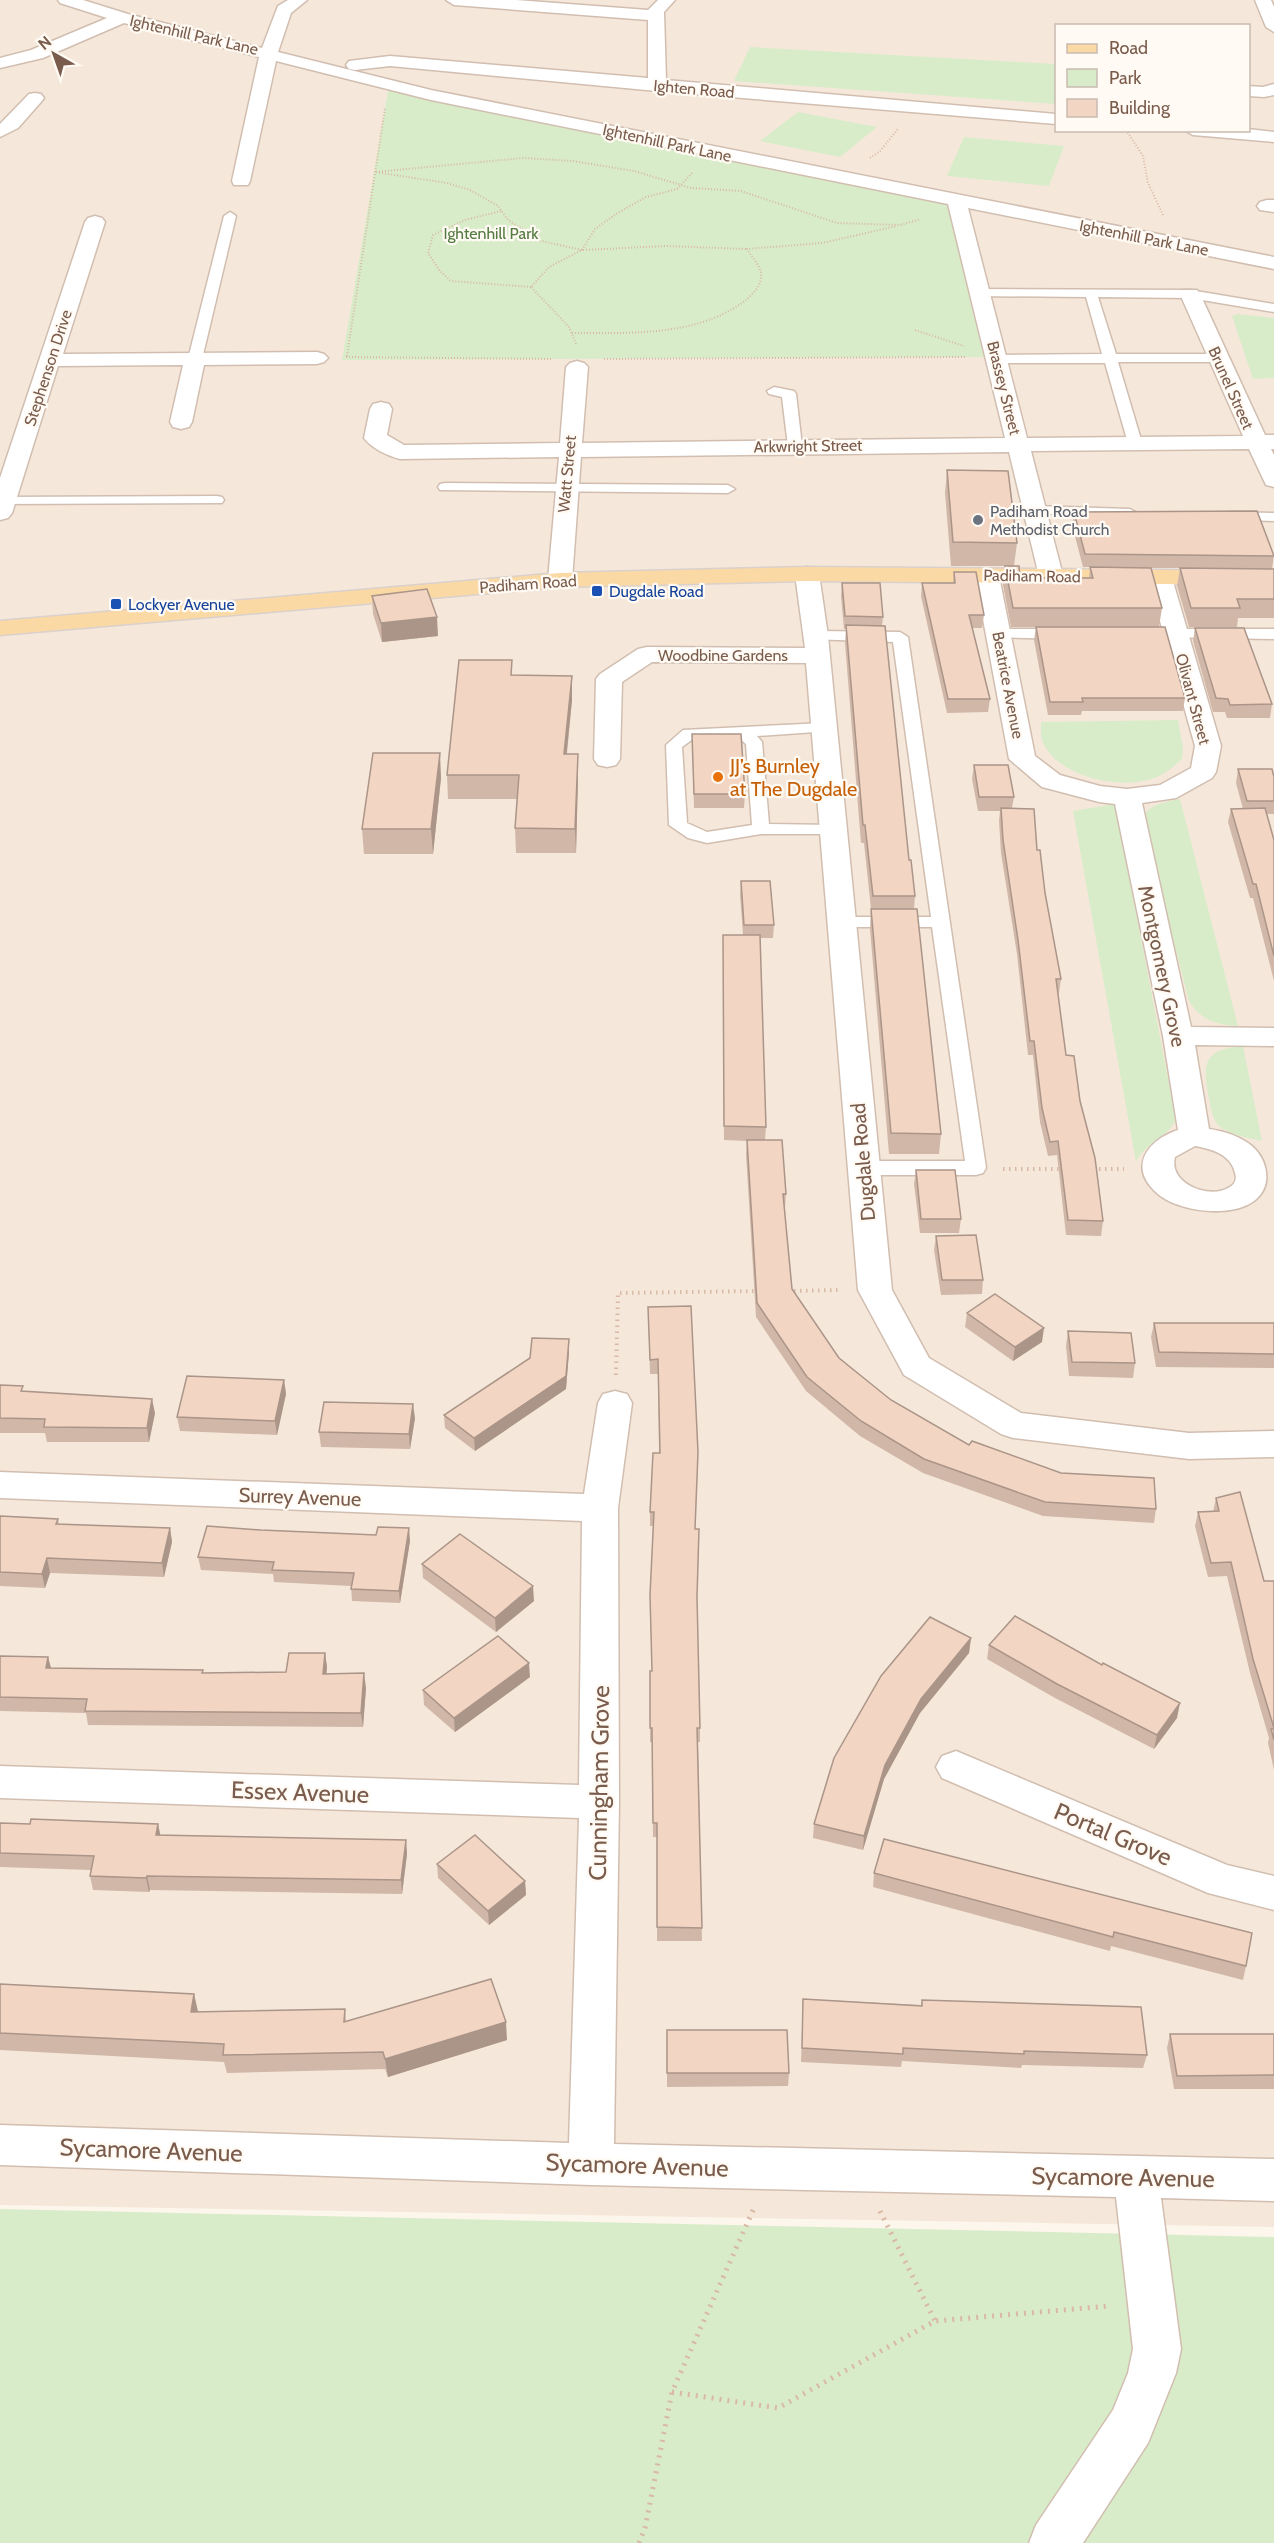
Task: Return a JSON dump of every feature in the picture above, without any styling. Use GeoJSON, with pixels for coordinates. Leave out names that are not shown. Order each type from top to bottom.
{"type":"FeatureCollection","features":[{"type":"Feature","properties":{"kind":"main road","name":"Padiham Road"},"geometry":{"type":"LineString","coordinates":[[0,628],[560,580],[807,574],[1274,578]]}},
{"type":"Feature","properties":{"kind":"street","name":"Ightenhill Park Lane"},"geometry":{"type":"LineString","coordinates":[[66,0],[122,18],[271,53],[431,95],[848,179],[957,204],[1274,263]]}},
{"type":"Feature","properties":{"kind":"street"},"geometry":{"type":"LineString","coordinates":[[241,181],[272,44],[284,10],[298,0]]}},
{"type":"Feature","properties":{"kind":"street"},"geometry":{"type":"LineString","coordinates":[[454,0],[663,4],[657,86]]}},
{"type":"Feature","properties":{"kind":"street"},"geometry":{"type":"LineString","coordinates":[[1263,0],[1274,27]]}},
{"type":"Feature","properties":{"kind":"street"},"geometry":{"type":"LineString","coordinates":[[0,63],[37,54],[122,18]]}},
{"type":"Feature","properties":{"kind":"street","name":"Ighten Road"},"geometry":{"type":"LineString","coordinates":[[333,69],[390,61],[1055,119]]}},
{"type":"Feature","properties":{"kind":"street"},"geometry":{"type":"LineString","coordinates":[[1250,91],[1264,92],[1274,89]]}},
{"type":"Feature","properties":{"kind":"street"},"geometry":{"type":"LineString","coordinates":[[0,132],[12,124],[35,98]]}},
{"type":"Feature","properties":{"kind":"street"},"geometry":{"type":"LineString","coordinates":[[1216,132],[1274,137]]}},
{"type":"Feature","properties":{"kind":"street","name":"Brassey Street"},"geometry":{"type":"LineString","coordinates":[[957,204],[1051,576]]}},
{"type":"Feature","properties":{"kind":"street","name":"Stephenson Drive"},"geometry":{"type":"LineString","coordinates":[[2,507],[95,222]]}},
{"type":"Feature","properties":{"kind":"street","name":"Brunel Street"},"geometry":{"type":"LineString","coordinates":[[1190,294],[1217,358],[1265,442],[1274,480]]}},
{"type":"Feature","properties":{"kind":"street"},"geometry":{"type":"LineString","coordinates":[[51,360],[317,358]]}},
{"type":"Feature","properties":{"kind":"street"},"geometry":{"type":"LineString","coordinates":[[181,422],[195,359]]}},
{"type":"Feature","properties":{"kind":"street","name":"Watt Street"},"geometry":{"type":"LineString","coordinates":[[560,580],[565,489],[577,363]]}},
{"type":"Feature","properties":{"kind":"street","name":"Arkwright Street"},"geometry":{"type":"LineString","coordinates":[[381,409],[375,438],[400,453],[1018,443],[1265,442]]}},
{"type":"Feature","properties":{"kind":"street"},"geometry":{"type":"LineString","coordinates":[[0,446],[23,446]]}},
{"type":"Feature","properties":{"kind":"street","name":"Dugdale Road"},"geometry":{"type":"LineString","coordinates":[[807,574],[817,646],[874,1290],[916,1366],[1013,1425],[1189,1446],[1274,1444]]}},
{"type":"Feature","properties":{"kind":"street","name":"Beatrice Avenue"},"geometry":{"type":"LineString","coordinates":[[987,576],[1022,759],[1051,781]]}},
{"type":"Feature","properties":{"kind":"street","name":"Olivant Street"},"geometry":{"type":"LineString","coordinates":[[1051,781],[1099,795],[1127,797],[1167,792],[1203,772],[1209,746],[1160,578]]}},
{"type":"Feature","properties":{"kind":"street","name":"Woodbine Gardens"},"geometry":{"type":"LineString","coordinates":[[607,759],[609,679],[647,654],[817,646]]}},
{"type":"Feature","properties":{"kind":"street","name":"Montgomery Grove"},"geometry":{"type":"LineString","coordinates":[[1127,797],[1178,1036],[1195,1136]]}},
{"type":"Feature","properties":{"kind":"street"},"geometry":{"type":"LineString","coordinates":[[1178,1036],[1274,1037]]}},
{"type":"Feature","properties":{"kind":"street"},"geometry":{"type":"LineString","coordinates":[[1195,1136],[1216,1137],[1234,1143],[1255,1159],[1259,1168],[1259,1179],[1249,1194],[1230,1202],[1204,1202],[1180,1194],[1168,1185],[1158,1170],[1158,1158],[1165,1148],[1179,1139],[1195,1136]]}},
{"type":"Feature","properties":{"kind":"street","name":"Cunningham Grove"},"geometry":{"type":"LineString","coordinates":[[591,2164],[599,1802],[600,1508],[615,1402]]}},
{"type":"Feature","properties":{"kind":"street","name":"Surrey Avenue"},"geometry":{"type":"LineString","coordinates":[[0,1485],[600,1508]]}},
{"type":"Feature","properties":{"kind":"street","name":"Portal Grove"},"geometry":{"type":"LineString","coordinates":[[956,1767],[1222,1881],[1274,1893]]}},
{"type":"Feature","properties":{"kind":"street","name":"Essex Avenue"},"geometry":{"type":"LineString","coordinates":[[0,1782],[599,1802]]}},
{"type":"Feature","properties":{"kind":"street","name":"Sycamore Avenue"},"geometry":{"type":"LineString","coordinates":[[0,2145],[591,2164],[1274,2180]]}},
{"type":"Feature","properties":{"kind":"street"},"geometry":{"type":"LineString","coordinates":[[1054,2543],[1131,2426],[1152,2373],[1157,2349],[1137,2177]]}},
{"type":"Feature","properties":{"kind":"lane"},"geometry":{"type":"LineString","coordinates":[[195,359],[230,216]]}},
{"type":"Feature","properties":{"kind":"lane"},"geometry":{"type":"LineString","coordinates":[[980,293],[1190,294],[1274,308]]}},
{"type":"Feature","properties":{"kind":"lane"},"geometry":{"type":"LineString","coordinates":[[1090,294],[1112,359],[1135,443]]}},
{"type":"Feature","properties":{"kind":"lane"},"geometry":{"type":"LineString","coordinates":[[996,358],[1217,358]]}},
{"type":"Feature","properties":{"kind":"lane"},"geometry":{"type":"LineString","coordinates":[[774,391],[789,394],[795,446]]}},
{"type":"Feature","properties":{"kind":"lane"},"geometry":{"type":"LineString","coordinates":[[445,487],[728,489]]}},
{"type":"Feature","properties":{"kind":"lane"},"geometry":{"type":"LineString","coordinates":[[2,507],[217,500]]}},
{"type":"Feature","properties":{"kind":"lane"},"geometry":{"type":"LineString","coordinates":[[1035,510],[1142,513]]}},
{"type":"Feature","properties":{"kind":"lane"},"geometry":{"type":"LineString","coordinates":[[1214,515],[1274,517]]}},
{"type":"Feature","properties":{"kind":"lane"},"geometry":{"type":"LineString","coordinates":[[1140,634],[1176,633],[1273,639]]}},
{"type":"Feature","properties":{"kind":"lane"},"geometry":{"type":"LineString","coordinates":[[999,634],[1081,634]]}},
{"type":"Feature","properties":{"kind":"lane"},"geometry":{"type":"LineString","coordinates":[[817,646],[900,637],[976,1168],[864,1168]]}},
{"type":"Feature","properties":{"kind":"lane"},"geometry":{"type":"LineString","coordinates":[[824,728],[762,730],[744,734],[689,734],[674,745],[678,825],[699,836],[718,838],[753,829],[833,830]]}},
{"type":"Feature","properties":{"kind":"lane"},"geometry":{"type":"LineString","coordinates":[[744,734],[754,742],[761,829]]}},
{"type":"Feature","properties":{"kind":"lane"},"geometry":{"type":"LineString","coordinates":[[841,922],[940,922]]}},
{"type":"Feature","properties":{"kind":"path"},"geometry":{"type":"LineString","coordinates":[[389,84],[347,357],[577,363],[996,358]]}},
{"type":"Feature","properties":{"kind":"path"},"geometry":{"type":"LineString","coordinates":[[848,179],[893,136],[911,107]]}},
{"type":"Feature","properties":{"kind":"path"},"geometry":{"type":"LineString","coordinates":[[1127,132],[1143,156],[1148,183],[1158,207],[1182,246]]}},
{"type":"Feature","properties":{"kind":"path"},"geometry":{"type":"LineString","coordinates":[[375,172],[523,158],[563,160],[634,171],[680,186],[741,191],[837,223],[900,225]]}},
{"type":"Feature","properties":{"kind":"path"},"geometry":{"type":"LineString","coordinates":[[375,172],[447,183],[470,190],[498,206],[508,220],[541,241],[582,250],[666,246],[797,248],[861,237],[957,204]]}},
{"type":"Feature","properties":{"kind":"path"},"geometry":{"type":"LineString","coordinates":[[531,287],[549,267],[582,250],[595,229],[616,214],[633,203],[677,189],[680,186]]}},
{"type":"Feature","properties":{"kind":"path"},"geometry":{"type":"LineString","coordinates":[[501,210],[465,220],[434,235],[428,253],[440,271],[451,281],[531,287],[569,327],[577,346],[577,363]]}},
{"type":"Feature","properties":{"kind":"path"},"geometry":{"type":"LineString","coordinates":[[572,333],[669,330],[739,308],[759,287],[761,273],[747,249]]}},
{"type":"Feature","properties":{"kind":"path"},"geometry":{"type":"LineString","coordinates":[[915,330],[996,358]]}},
{"type":"Feature","properties":{"kind":"path"},"geometry":{"type":"LineString","coordinates":[[994,1169],[1066,1169]]}},
{"type":"Feature","properties":{"kind":"path"},"geometry":{"type":"LineString","coordinates":[[1089,1169],[1158,1170]]}},
{"type":"Feature","properties":{"kind":"path"},"geometry":{"type":"LineString","coordinates":[[781,1291],[874,1290]]}},
{"type":"Feature","properties":{"kind":"path"},"geometry":{"type":"LineString","coordinates":[[615,1402],[618,1293],[770,1291]]}},
{"type":"Feature","properties":{"kind":"path"},"geometry":{"type":"LineString","coordinates":[[639,2543],[645,2528],[672,2392],[771,2168]]}},
{"type":"Feature","properties":{"kind":"path"},"geometry":{"type":"LineString","coordinates":[[859,2170],[935,2321]]}},
{"type":"Feature","properties":{"kind":"path"},"geometry":{"type":"LineString","coordinates":[[672,2392],[778,2408],[935,2321],[1152,2303]]}},
{"type":"Feature","properties":{"kind":"shaded area"},"geometry":{"type":"Polygon","coordinates":[[[0,0],[1274,0],[1274,2227],[0,2205],[0,0]]]}},
{"type":"Feature","properties":{"kind":"green space"},"geometry":{"type":"Polygon","coordinates":[[[750,47],[1055,64],[1055,104],[734,81],[750,47]]]}},
{"type":"Feature","properties":{"kind":"green space","name":"Ightenhill Park"},"geometry":{"type":"Polygon","coordinates":[[[389,85],[956,199],[996,357],[342,360],[389,85]]]}},
{"type":"Feature","properties":{"kind":"green space"},"geometry":{"type":"Polygon","coordinates":[[[798,112],[877,127],[840,157],[760,141],[798,112]]]}},
{"type":"Feature","properties":{"kind":"green space"},"geometry":{"type":"Polygon","coordinates":[[[964,137],[1064,146],[1049,186],[947,176],[964,137]]]}},
{"type":"Feature","properties":{"kind":"green space"},"geometry":{"type":"Polygon","coordinates":[[[1238,314],[1274,318],[1274,378],[1253,379],[1232,316],[1238,314]]]}},
{"type":"Feature","properties":{"kind":"green space"},"geometry":{"type":"Polygon","coordinates":[[[1178,720],[1183,748],[1182,759],[1160,776],[1137,782],[1105,781],[1074,771],[1060,763],[1049,752],[1041,736],[1041,722],[1178,720]]]}},
{"type":"Feature","properties":{"kind":"green space"},"geometry":{"type":"Polygon","coordinates":[[[1180,799],[1238,1026],[1223,1024],[1204,1017],[1189,1001],[1142,819],[1153,807],[1180,799]]]}},
{"type":"Feature","properties":{"kind":"green space"},"geometry":{"type":"Polygon","coordinates":[[[1115,804],[1176,1120],[1136,1162],[1073,811],[1115,804]]]}},
{"type":"Feature","properties":{"kind":"green space"},"geometry":{"type":"Polygon","coordinates":[[[1243,1046],[1262,1141],[1233,1134],[1218,1125],[1209,1099],[1206,1076],[1208,1060],[1220,1051],[1243,1046]]]}},
{"type":"Feature","properties":{"kind":"green space"},"geometry":{"type":"Polygon","coordinates":[[[0,2209],[1274,2237],[1274,2543],[0,2543],[0,2209]]]}},
{"type":"Feature","properties":{"kind":"building","name":"Padiham Road Methodist Church"},"geometry":{"type":"Polygon","coordinates":[[[947,470],[1008,471],[1017,543],[953,542],[947,470]]]}},
{"type":"Feature","properties":{"kind":"building"},"geometry":{"type":"Polygon","coordinates":[[[1257,511],[1274,556],[1085,554],[1074,512],[1257,511]]]}},
{"type":"Feature","properties":{"kind":"building"},"geometry":{"type":"Polygon","coordinates":[[[1005,566],[1019,566],[1020,578],[1093,578],[1090,567],[1151,568],[1162,608],[1013,608],[1005,566]]]}},
{"type":"Feature","properties":{"kind":"building"},"geometry":{"type":"Polygon","coordinates":[[[1180,568],[1274,569],[1274,599],[1237,599],[1240,608],[1191,608],[1180,568]]]}},
{"type":"Feature","properties":{"kind":"building"},"geometry":{"type":"Polygon","coordinates":[[[954,572],[976,572],[984,615],[969,615],[990,699],[948,699],[922,583],[955,583],[954,572]]]}},
{"type":"Feature","properties":{"kind":"building"},"geometry":{"type":"Polygon","coordinates":[[[842,583],[880,583],[883,617],[845,616],[842,583]]]}},
{"type":"Feature","properties":{"kind":"building"},"geometry":{"type":"Polygon","coordinates":[[[427,589],[437,617],[381,623],[372,596],[427,589]]]}},
{"type":"Feature","properties":{"kind":"building"},"geometry":{"type":"Polygon","coordinates":[[[846,625],[885,626],[909,860],[911,860],[915,896],[873,896],[865,825],[863,825],[846,625]]]}},
{"type":"Feature","properties":{"kind":"building"},"geometry":{"type":"Polygon","coordinates":[[[1036,627],[1165,627],[1185,698],[1082,698],[1083,702],[1050,702],[1036,627]]]}},
{"type":"Feature","properties":{"kind":"building"},"geometry":{"type":"Polygon","coordinates":[[[1195,628],[1244,628],[1272,704],[1230,705],[1228,699],[1216,698],[1195,628]]]}},
{"type":"Feature","properties":{"kind":"building"},"geometry":{"type":"Polygon","coordinates":[[[459,660],[512,660],[511,675],[572,676],[564,754],[578,754],[575,829],[515,828],[519,775],[447,775],[459,660]]]}},
{"type":"Feature","properties":{"kind":"building","name":"JJ’s Burnley at The Dugdale"},"geometry":{"type":"Polygon","coordinates":[[[692,734],[741,734],[745,794],[694,794],[692,734]]]}},
{"type":"Feature","properties":{"kind":"building"},"geometry":{"type":"Polygon","coordinates":[[[373,753],[440,753],[431,829],[362,829],[373,753]]]}},
{"type":"Feature","properties":{"kind":"building"},"geometry":{"type":"Polygon","coordinates":[[[974,765],[1008,765],[1014,797],[979,797],[974,765]]]}},
{"type":"Feature","properties":{"kind":"building"},"geometry":{"type":"Polygon","coordinates":[[[1238,769],[1272,769],[1274,801],[1247,801],[1238,769]]]}},
{"type":"Feature","properties":{"kind":"building"},"geometry":{"type":"Polygon","coordinates":[[[1001,808],[1034,809],[1037,850],[1040,850],[1045,893],[1061,979],[1056,979],[1066,1055],[1074,1056],[1080,1101],[1095,1158],[1103,1221],[1068,1220],[1058,1141],[1050,1142],[1042,1108],[1034,1041],[1030,1041],[1003,840],[1001,808]]]}},
{"type":"Feature","properties":{"kind":"building"},"geometry":{"type":"Polygon","coordinates":[[[1265,808],[1274,840],[1274,956],[1256,884],[1253,884],[1231,809],[1265,808]]]}},
{"type":"Feature","properties":{"kind":"building"},"geometry":{"type":"Polygon","coordinates":[[[741,881],[770,881],[774,925],[744,925],[741,881]]]}},
{"type":"Feature","properties":{"kind":"building"},"geometry":{"type":"Polygon","coordinates":[[[871,909],[917,909],[941,1134],[891,1133],[871,909]]]}},
{"type":"Feature","properties":{"kind":"building"},"geometry":{"type":"Polygon","coordinates":[[[723,935],[760,935],[766,1127],[724,1126],[723,935]]]}},
{"type":"Feature","properties":{"kind":"building"},"geometry":{"type":"Polygon","coordinates":[[[747,1140],[782,1140],[786,1194],[783,1194],[792,1289],[839,1358],[891,1400],[969,1445],[972,1441],[1061,1473],[1154,1478],[1156,1509],[1045,1502],[924,1459],[861,1421],[807,1377],[757,1303],[747,1140]]]}},
{"type":"Feature","properties":{"kind":"building"},"geometry":{"type":"Polygon","coordinates":[[[916,1170],[955,1170],[961,1219],[921,1219],[916,1170]]]}},
{"type":"Feature","properties":{"kind":"building"},"geometry":{"type":"Polygon","coordinates":[[[976,1235],[983,1280],[942,1280],[936,1236],[976,1235]]]}},
{"type":"Feature","properties":{"kind":"building"},"geometry":{"type":"Polygon","coordinates":[[[995,1294],[1044,1328],[1015,1347],[967,1313],[995,1294]]]}},
{"type":"Feature","properties":{"kind":"building"},"geometry":{"type":"Polygon","coordinates":[[[691,1306],[698,1452],[695,1529],[699,1529],[697,1597],[700,1728],[697,1728],[702,1928],[657,1927],[657,1823],[653,1823],[652,1728],[650,1728],[650,1671],[652,1671],[650,1595],[654,1512],[650,1512],[653,1453],[660,1453],[658,1359],[650,1360],[648,1307],[691,1306]]]}},
{"type":"Feature","properties":{"kind":"building"},"geometry":{"type":"Polygon","coordinates":[[[1154,1323],[1274,1323],[1274,1354],[1159,1352],[1154,1323]]]}},
{"type":"Feature","properties":{"kind":"building"},"geometry":{"type":"Polygon","coordinates":[[[1068,1331],[1131,1333],[1135,1363],[1072,1362],[1068,1331]]]}},
{"type":"Feature","properties":{"kind":"building"},"geometry":{"type":"Polygon","coordinates":[[[532,1338],[569,1339],[566,1376],[474,1438],[444,1415],[530,1358],[532,1338]]]}},
{"type":"Feature","properties":{"kind":"building"},"geometry":{"type":"Polygon","coordinates":[[[187,1376],[284,1380],[275,1421],[177,1417],[187,1376]]]}},
{"type":"Feature","properties":{"kind":"building"},"geometry":{"type":"Polygon","coordinates":[[[0,1385],[23,1386],[21,1391],[152,1399],[147,1428],[44,1427],[45,1419],[0,1418],[0,1385]]]}},
{"type":"Feature","properties":{"kind":"building"},"geometry":{"type":"Polygon","coordinates":[[[324,1402],[413,1404],[409,1434],[319,1432],[324,1402]]]}},
{"type":"Feature","properties":{"kind":"building"},"geometry":{"type":"Polygon","coordinates":[[[1240,1492],[1264,1581],[1274,1581],[1274,1728],[1253,1659],[1231,1562],[1211,1563],[1198,1512],[1219,1511],[1216,1498],[1240,1492]]]}},
{"type":"Feature","properties":{"kind":"building"},"geometry":{"type":"Polygon","coordinates":[[[0,1516],[58,1519],[56,1524],[170,1528],[162,1563],[47,1558],[42,1574],[0,1572],[0,1516]]]}},
{"type":"Feature","properties":{"kind":"building"},"geometry":{"type":"Polygon","coordinates":[[[207,1526],[376,1535],[378,1527],[409,1528],[399,1591],[351,1589],[354,1573],[272,1570],[274,1562],[198,1557],[207,1526]]]}},
{"type":"Feature","properties":{"kind":"building"},"geometry":{"type":"Polygon","coordinates":[[[460,1534],[533,1586],[495,1618],[422,1564],[460,1534]]]}},
{"type":"Feature","properties":{"kind":"building"},"geometry":{"type":"Polygon","coordinates":[[[1015,1616],[1102,1665],[1103,1663],[1180,1703],[1157,1735],[1057,1684],[989,1645],[1015,1616]]]}},
{"type":"Feature","properties":{"kind":"building"},"geometry":{"type":"Polygon","coordinates":[[[930,1617],[971,1638],[921,1699],[885,1765],[864,1836],[814,1824],[834,1758],[881,1676],[930,1617]]]}},
{"type":"Feature","properties":{"kind":"building"},"geometry":{"type":"Polygon","coordinates":[[[498,1636],[529,1663],[454,1718],[423,1690],[498,1636]]]}},
{"type":"Feature","properties":{"kind":"building"},"geometry":{"type":"Polygon","coordinates":[[[289,1653],[325,1653],[323,1674],[364,1673],[361,1713],[85,1711],[87,1699],[0,1697],[0,1656],[48,1657],[46,1668],[203,1670],[202,1673],[286,1672],[289,1653]]]}},
{"type":"Feature","properties":{"kind":"building"},"geometry":{"type":"Polygon","coordinates":[[[31,1819],[158,1824],[156,1835],[406,1840],[401,1880],[90,1876],[94,1856],[0,1853],[0,1823],[30,1824],[31,1819]]]}},
{"type":"Feature","properties":{"kind":"building"},"geometry":{"type":"Polygon","coordinates":[[[475,1835],[525,1881],[488,1911],[437,1864],[475,1835]]]}},
{"type":"Feature","properties":{"kind":"building"},"geometry":{"type":"Polygon","coordinates":[[[884,1839],[1252,1933],[1246,1966],[1114,1932],[1113,1937],[874,1873],[884,1839]]]}},
{"type":"Feature","properties":{"kind":"building"},"geometry":{"type":"Polygon","coordinates":[[[491,1979],[506,2022],[385,2059],[383,2052],[223,2055],[224,2044],[0,2033],[0,1984],[194,1994],[191,2012],[345,2009],[344,2022],[491,1979]]]}},
{"type":"Feature","properties":{"kind":"building"},"geometry":{"type":"Polygon","coordinates":[[[803,1999],[922,2006],[922,2000],[1141,2007],[1147,2055],[1024,2051],[1024,2054],[903,2048],[903,2054],[802,2048],[803,1999]]]}},
{"type":"Feature","properties":{"kind":"building"},"geometry":{"type":"Polygon","coordinates":[[[667,2030],[787,2030],[789,2073],[667,2073],[667,2030]]]}},
{"type":"Feature","properties":{"kind":"building"},"geometry":{"type":"Polygon","coordinates":[[[1170,2034],[1274,2034],[1274,2075],[1177,2076],[1170,2034]]]}},
{"type":"Feature","properties":{"kind":"place","name":"Padiham Road Methodist Church"},"geometry":{"type":"Point","coordinates":[978,520]}},
{"type":"Feature","properties":{"kind":"place","name":"Dugdale Road"},"geometry":{"type":"Point","coordinates":[597,591]}},
{"type":"Feature","properties":{"kind":"place","name":"Lockyer Avenue"},"geometry":{"type":"Point","coordinates":[116,604]}},
{"type":"Feature","properties":{"kind":"place","name":"JJ’s Burnley at The Dugdale"},"geometry":{"type":"Point","coordinates":[718,777]}}]}
